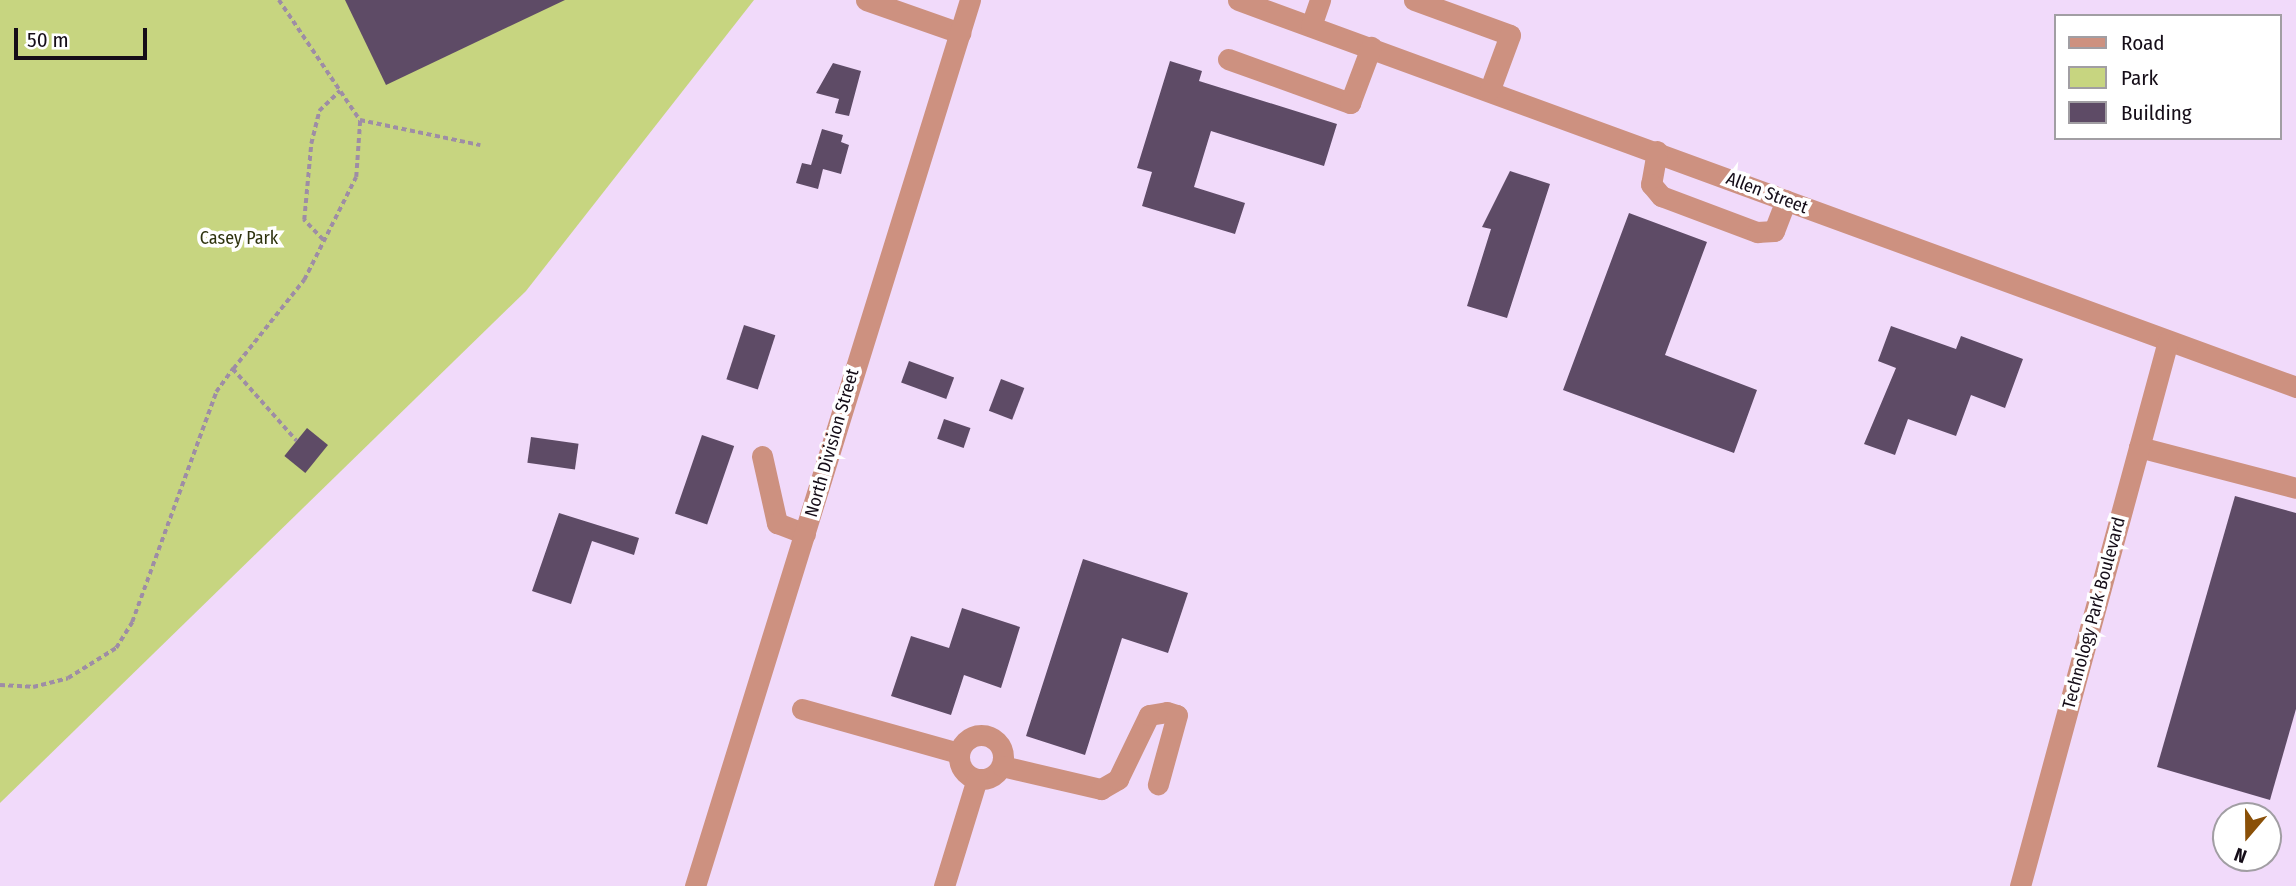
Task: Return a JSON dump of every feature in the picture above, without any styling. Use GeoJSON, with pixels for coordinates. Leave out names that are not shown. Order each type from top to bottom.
{"type":"FeatureCollection","features":[{"type":"Feature","properties":{"kind":"street"},"geometry":{"type":"LineString","coordinates":[[866,0],[960,33]]}},
{"type":"Feature","properties":{"kind":"street","name":"North Division Street"},"geometry":{"type":"LineString","coordinates":[[695,886],[970,0]]}},
{"type":"Feature","properties":{"kind":"street","name":"Allen Street"},"geometry":{"type":"LineString","coordinates":[[1238,0],[1490,89],[2296,387]]}},
{"type":"Feature","properties":{"kind":"street"},"geometry":{"type":"LineString","coordinates":[[1311,26],[1320,0]]}},
{"type":"Feature","properties":{"kind":"street"},"geometry":{"type":"LineString","coordinates":[[1414,0],[1510,35],[1490,89]]}},
{"type":"Feature","properties":{"kind":"street"},"geometry":{"type":"LineString","coordinates":[[1228,59],[1350,103],[1371,47]]}},
{"type":"Feature","properties":{"kind":"street"},"geometry":{"type":"LineString","coordinates":[[1657,151],[1651,184],[1673,200],[1757,232],[1774,231],[1786,200]]}},
{"type":"Feature","properties":{"kind":"street","name":"Technology Park Boulevard"},"geometry":{"type":"LineString","coordinates":[[2020,886],[2168,341]]}},
{"type":"Feature","properties":{"kind":"street"},"geometry":{"type":"LineString","coordinates":[[2139,447],[2296,488]]}},
{"type":"Feature","properties":{"kind":"street"},"geometry":{"type":"LineString","coordinates":[[762,456],[776,523],[805,534]]}},
{"type":"Feature","properties":{"kind":"street"},"geometry":{"type":"LineString","coordinates":[[802,709],[959,753]]}},
{"type":"Feature","properties":{"kind":"street"},"geometry":{"type":"LineString","coordinates":[[1002,766],[1084,790],[1101,789],[1118,779],[1149,715],[1167,712],[1177,715],[1158,784]]}},
{"type":"Feature","properties":{"kind":"street"},"geometry":{"type":"LineString","coordinates":[[987,735],[999,744],[1002,766],[992,777],[977,779],[964,772],[959,753],[967,740],[987,735]]}},
{"type":"Feature","properties":{"kind":"street"},"geometry":{"type":"LineString","coordinates":[[944,886],[977,779]]}},
{"type":"Feature","properties":{"kind":"path"},"geometry":{"type":"LineString","coordinates":[[0,685],[68,678],[116,648],[132,622],[216,392],[304,280],[356,177],[360,120],[279,0]]}},
{"type":"Feature","properties":{"kind":"path"},"geometry":{"type":"LineString","coordinates":[[323,240],[304,220],[311,144],[319,111],[340,91]]}},
{"type":"Feature","properties":{"kind":"path"},"geometry":{"type":"LineString","coordinates":[[360,120],[480,145]]}},
{"type":"Feature","properties":{"kind":"path"},"geometry":{"type":"LineString","coordinates":[[233,369],[297,441]]}},
{"type":"Feature","properties":{"kind":"green space","name":"Casey Park"},"geometry":{"type":"Polygon","coordinates":[[[0,0],[754,0],[526,291],[0,803],[0,0]]]}},
{"type":"Feature","properties":{"kind":"building"},"geometry":{"type":"Polygon","coordinates":[[[345,0],[565,0],[386,85],[345,0]]]}},
{"type":"Feature","properties":{"kind":"building"},"geometry":{"type":"Polygon","coordinates":[[[1170,61],[1202,71],[1199,81],[1337,124],[1324,166],[1211,131],[1194,187],[1245,203],[1235,234],[1142,206],[1152,172],[1137,168],[1170,61]]]}},
{"type":"Feature","properties":{"kind":"building"},"geometry":{"type":"Polygon","coordinates":[[[833,63],[861,71],[849,116],[835,113],[839,99],[816,93],[833,63]]]}},
{"type":"Feature","properties":{"kind":"building"},"geometry":{"type":"Polygon","coordinates":[[[822,129],[843,135],[841,142],[849,145],[841,174],[823,169],[818,189],[796,183],[802,163],[811,165],[822,129]]]}},
{"type":"Feature","properties":{"kind":"building"},"geometry":{"type":"Polygon","coordinates":[[[1510,171],[1550,184],[1507,318],[1467,306],[1491,229],[1482,227],[1510,171]]]}},
{"type":"Feature","properties":{"kind":"building"},"geometry":{"type":"Polygon","coordinates":[[[1629,213],[1707,242],[1665,355],[1757,390],[1734,453],[1563,390],[1629,213]]]}},
{"type":"Feature","properties":{"kind":"building"},"geometry":{"type":"Polygon","coordinates":[[[744,325],[775,335],[758,389],[726,379],[744,325]]]}},
{"type":"Feature","properties":{"kind":"building"},"geometry":{"type":"Polygon","coordinates":[[[1891,326],[1956,349],[1961,336],[2023,359],[2005,408],[1971,395],[1956,436],[1908,419],[1895,455],[1864,444],[1896,368],[1878,361],[1891,326]]]}},
{"type":"Feature","properties":{"kind":"building"},"geometry":{"type":"Polygon","coordinates":[[[909,361],[954,377],[946,399],[901,383],[909,361]]]}},
{"type":"Feature","properties":{"kind":"building"},"geometry":{"type":"Polygon","coordinates":[[[1001,379],[1024,388],[1012,420],[989,411],[1001,379]]]}},
{"type":"Feature","properties":{"kind":"building"},"geometry":{"type":"Polygon","coordinates":[[[944,419],[970,428],[964,448],[937,439],[944,419]]]}},
{"type":"Feature","properties":{"kind":"building"},"geometry":{"type":"Polygon","coordinates":[[[307,428],[328,445],[305,473],[284,456],[307,428]]]}},
{"type":"Feature","properties":{"kind":"building"},"geometry":{"type":"Polygon","coordinates":[[[702,435],[734,446],[707,525],[675,513],[702,435]]]}},
{"type":"Feature","properties":{"kind":"building"},"geometry":{"type":"Polygon","coordinates":[[[531,437],[579,444],[575,469],[527,463],[531,437]]]}},
{"type":"Feature","properties":{"kind":"building"},"geometry":{"type":"Polygon","coordinates":[[[2235,496],[2296,513],[2296,709],[2270,800],[2157,767],[2235,496]]]}},
{"type":"Feature","properties":{"kind":"building"},"geometry":{"type":"Polygon","coordinates":[[[559,513],[639,538],[634,555],[592,541],[571,604],[532,591],[559,513]]]}},
{"type":"Feature","properties":{"kind":"building"},"geometry":{"type":"Polygon","coordinates":[[[1083,559],[1188,593],[1168,653],[1122,638],[1085,755],[1026,736],[1083,559]]]}},
{"type":"Feature","properties":{"kind":"building"},"geometry":{"type":"Polygon","coordinates":[[[962,608],[1020,627],[1001,688],[964,675],[951,715],[891,696],[911,636],[949,648],[962,608]]]}}]}
